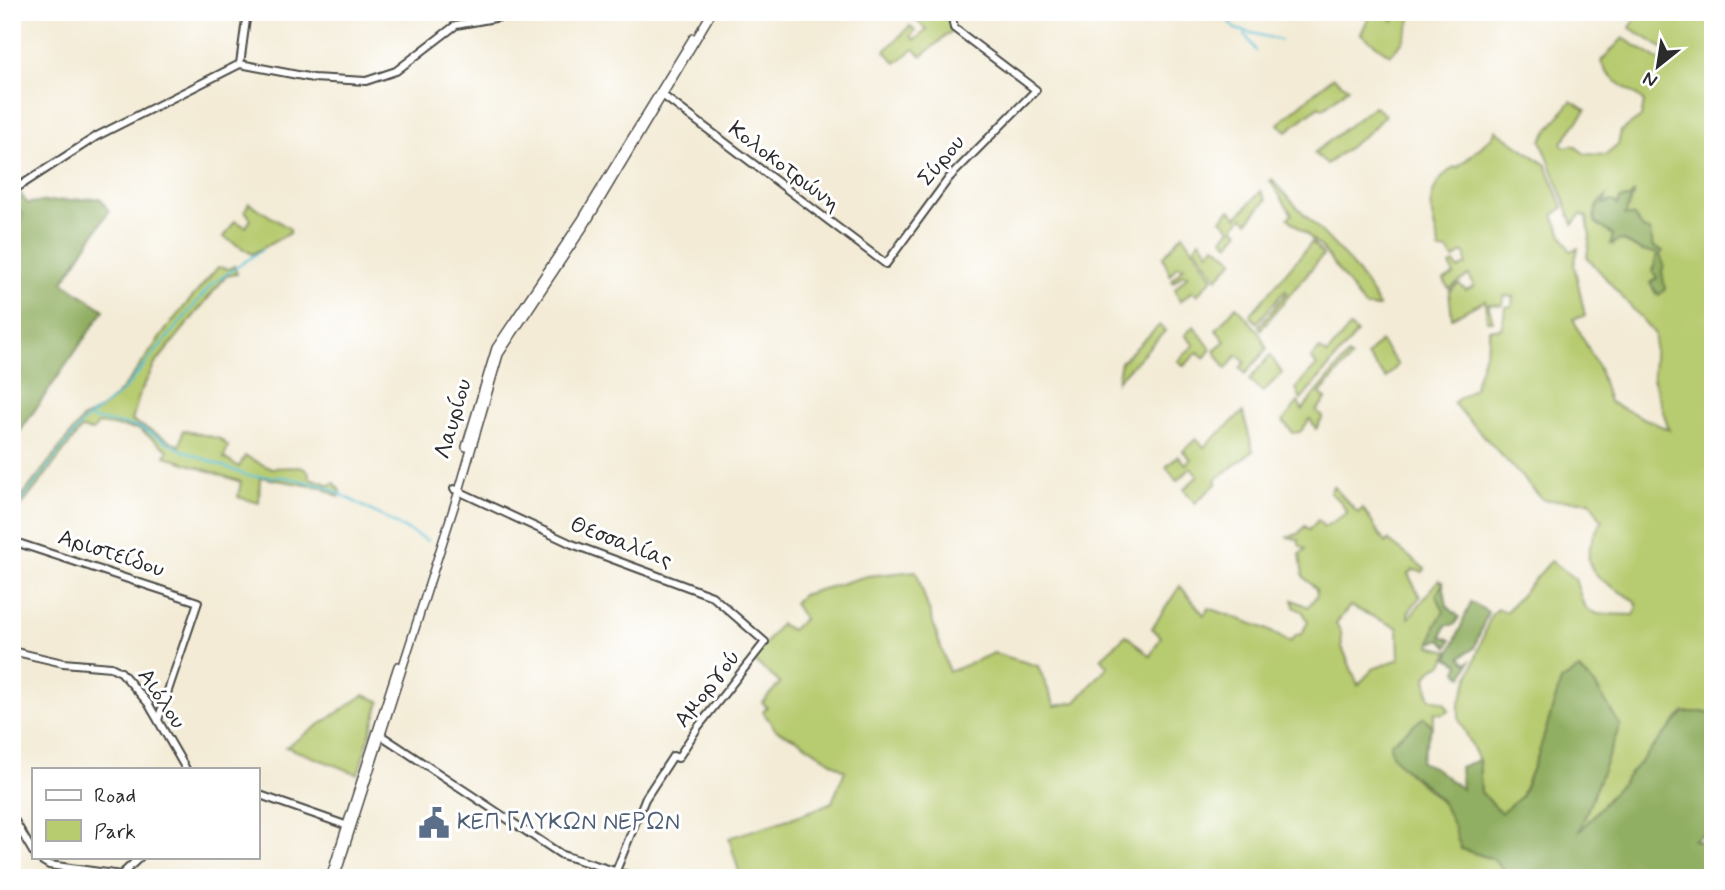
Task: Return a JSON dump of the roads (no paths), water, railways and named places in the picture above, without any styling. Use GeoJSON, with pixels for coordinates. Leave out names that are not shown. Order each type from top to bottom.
{"type":"FeatureCollection","features":[{"type":"Feature","properties":{"kind":"main road","name":"Λαυρίου"},"geometry":{"type":"LineString","coordinates":[[335,878],[504,343],[563,259],[711,14]]}},
{"type":"Feature","properties":{"kind":"main road","name":"Λαυρίου"},"geometry":{"type":"LineString","coordinates":[[330,878],[350,826]]}},
{"type":"Feature","properties":{"kind":"street"},"geometry":{"type":"LineString","coordinates":[[240,64],[247,12]]}},
{"type":"Feature","properties":{"kind":"street"},"geometry":{"type":"LineString","coordinates":[[12,191],[97,136],[240,64],[313,78],[366,80],[396,71],[456,25],[528,12]]}},
{"type":"Feature","properties":{"kind":"street","name":"Σύρου"},"geometry":{"type":"LineString","coordinates":[[886,264],[943,185],[983,140],[1036,90],[954,28],[951,12]]}},
{"type":"Feature","properties":{"kind":"street","name":"Κολοκοτρώνη"},"geometry":{"type":"LineString","coordinates":[[661,94],[886,264]]}},
{"type":"Feature","properties":{"kind":"street","name":"Θεσσαλίας"},"geometry":{"type":"LineString","coordinates":[[457,490],[572,544],[712,596],[765,642]]}},
{"type":"Feature","properties":{"kind":"street","name":"Αριστείδου"},"geometry":{"type":"LineString","coordinates":[[12,541],[198,601],[158,720]]}},
{"type":"Feature","properties":{"kind":"street","name":"Αμοργού"},"geometry":{"type":"LineString","coordinates":[[616,871],[645,799],[765,642]]}},
{"type":"Feature","properties":{"kind":"street","name":"Αιόλου"},"geometry":{"type":"LineString","coordinates":[[12,651],[62,663],[119,670],[139,691],[185,768]]}},
{"type":"Feature","properties":{"kind":"street"},"geometry":{"type":"LineString","coordinates":[[379,734],[562,855],[638,878]]}},
{"type":"Feature","properties":{"kind":"street"},"geometry":{"type":"LineString","coordinates":[[259,795],[350,826]]}},
{"type":"Feature","properties":{"kind":"street"},"geometry":{"type":"LineString","coordinates":[[12,816],[32,850]]}},
{"type":"Feature","properties":{"kind":"street"},"geometry":{"type":"LineString","coordinates":[[38,858],[49,865],[122,876],[139,858]]}},
{"type":"Feature","properties":{"kind":"waterway"},"geometry":{"type":"LineString","coordinates":[[1221,12],[1235,29],[1280,40]]}},
{"type":"Feature","properties":{"kind":"waterway"},"geometry":{"type":"LineString","coordinates":[[1245,34],[1256,51]]}},
{"type":"Feature","properties":{"kind":"waterway"},"geometry":{"type":"LineString","coordinates":[[12,513],[83,422],[122,392],[212,284],[262,250]]}},
{"type":"Feature","properties":{"kind":"waterway"},"geometry":{"type":"LineString","coordinates":[[92,419],[139,427],[182,450],[248,476],[285,477],[325,486],[428,541]]}},
{"type":"Feature","properties":{"kind":"place","name":"ΚΕΠ ΓΛΥΚΩΝ ΝΕΡΩΝ"},"geometry":{"type":"Point","coordinates":[434,823]}}]}
